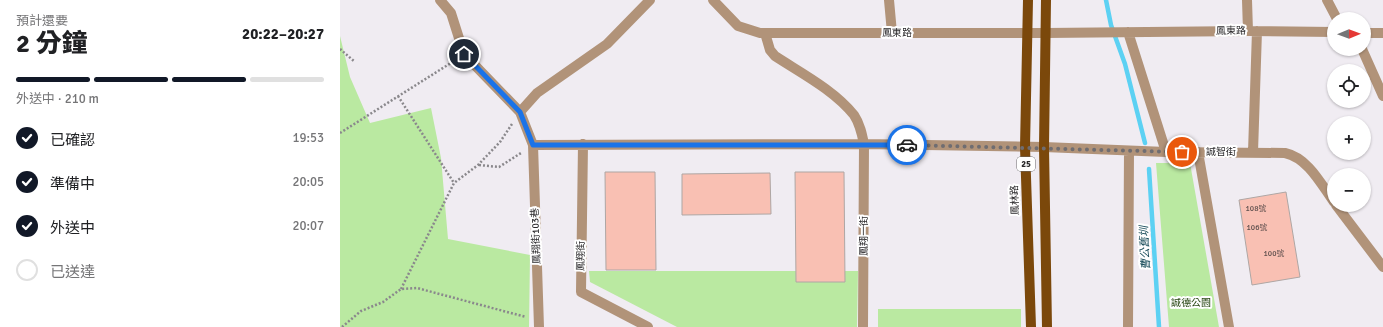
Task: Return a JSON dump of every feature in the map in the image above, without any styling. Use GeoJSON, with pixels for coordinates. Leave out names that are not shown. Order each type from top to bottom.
{"type":"FeatureCollection","features":[{"type":"Feature","properties":{"kind":"main road","name":"鳳林路"},"geometry":{"type":"LineString","coordinates":[[1028,0],[1025,147],[1031,327]]}},
{"type":"Feature","properties":{"kind":"main road","name":"25"},"geometry":{"type":"LineString","coordinates":[[1046,0],[1044,147],[1047,327]]}},
{"type":"Feature","properties":{"kind":"street"},"geometry":{"type":"LineString","coordinates":[[440,0],[451,13],[464,54],[520,112],[537,93],[607,44],[650,0]]}},
{"type":"Feature","properties":{"kind":"street","name":"鳳東路"},"geometry":{"type":"LineString","coordinates":[[713,0],[738,26],[748,31],[765,33],[1327,32]]}},
{"type":"Feature","properties":{"kind":"street"},"geometry":{"type":"LineString","coordinates":[[890,0],[892,32]]}},
{"type":"Feature","properties":{"kind":"street"},"geometry":{"type":"LineString","coordinates":[[1247,0],[1252,31],[1253,152]]}},
{"type":"Feature","properties":{"kind":"street"},"geometry":{"type":"LineString","coordinates":[[1327,0],[1333,12]]}},
{"type":"Feature","properties":{"kind":"street"},"geometry":{"type":"LineString","coordinates":[[1128,32],[1166,152]]}},
{"type":"Feature","properties":{"kind":"street","name":"鳳翔一街"},"geometry":{"type":"LineString","coordinates":[[765,33],[770,50],[775,56],[836,98],[854,116],[861,129],[864,144],[863,327]]}},
{"type":"Feature","properties":{"kind":"street"},"geometry":{"type":"LineString","coordinates":[[1371,33],[1383,33]]}},
{"type":"Feature","properties":{"kind":"street"},"geometry":{"type":"LineString","coordinates":[[1365,56],[1383,96]]}},
{"type":"Feature","properties":{"kind":"street","name":"鳳翔街103巷"},"geometry":{"type":"LineString","coordinates":[[520,112],[533,145],[539,324]]}},
{"type":"Feature","properties":{"kind":"street","name":"鳳翔街"},"geometry":{"type":"LineString","coordinates":[[583,144],[581,292],[648,327]]}},
{"type":"Feature","properties":{"kind":"street","name":"誠智街"},"geometry":{"type":"LineString","coordinates":[[533,145],[864,144],[1044,147],[1166,152],[1285,153],[1299,158],[1327,193]]}},
{"type":"Feature","properties":{"kind":"street"},"geometry":{"type":"LineString","coordinates":[[1128,327],[1129,151]]}},
{"type":"Feature","properties":{"kind":"street"},"geometry":{"type":"LineString","coordinates":[[1198,152],[1229,327]]}},
{"type":"Feature","properties":{"kind":"street"},"geometry":{"type":"LineString","coordinates":[[1341,212],[1383,267]]}},
{"type":"Feature","properties":{"kind":"path"},"geometry":{"type":"LineString","coordinates":[[340,49],[355,62]]}},
{"type":"Feature","properties":{"kind":"path"},"geometry":{"type":"LineString","coordinates":[[340,133],[464,54]]}},
{"type":"Feature","properties":{"kind":"path"},"geometry":{"type":"LineString","coordinates":[[398,96],[454,183]]}},
{"type":"Feature","properties":{"kind":"path"},"geometry":{"type":"LineString","coordinates":[[342,327],[361,311],[383,302],[401,289],[454,183],[478,165],[500,142],[520,112]]}},
{"type":"Feature","properties":{"kind":"path"},"geometry":{"type":"LineString","coordinates":[[478,165],[499,167],[533,145]]}},
{"type":"Feature","properties":{"kind":"path"},"geometry":{"type":"LineString","coordinates":[[401,289],[417,288],[539,324]]}},
{"type":"Feature","properties":{"kind":"green space"},"geometry":{"type":"Polygon","coordinates":[[[340,36],[350,77],[370,123],[431,108],[441,158],[448,239],[530,255],[529,327],[340,327],[340,36]]]}},
{"type":"Feature","properties":{"kind":"green space","name":"誠德公園"},"geometry":{"type":"Polygon","coordinates":[[[1156,163],[1190,163],[1219,327],[1169,327],[1156,163]]]}},
{"type":"Feature","properties":{"kind":"green space"},"geometry":{"type":"Polygon","coordinates":[[[589,271],[858,271],[857,327],[677,327],[590,282],[589,271]]]}},
{"type":"Feature","properties":{"kind":"green space"},"geometry":{"type":"Polygon","coordinates":[[[878,309],[1021,309],[1021,327],[878,327],[878,309]]]}},
{"type":"Feature","properties":{"kind":"building"},"geometry":{"type":"Polygon","coordinates":[[[605,172],[655,172],[656,270],[606,270],[605,172]]]}},
{"type":"Feature","properties":{"kind":"building"},"geometry":{"type":"Polygon","coordinates":[[[795,172],[844,172],[845,282],[796,282],[795,172]]]}},
{"type":"Feature","properties":{"kind":"building"},"geometry":{"type":"Polygon","coordinates":[[[770,173],[771,214],[682,215],[682,174],[770,173]]]}},
{"type":"Feature","properties":{"kind":"building"},"geometry":{"type":"Polygon","coordinates":[[[1286,192],[1300,277],[1252,285],[1239,200],[1286,192]]]}},
{"type":"Feature","properties":{"kind":"waterway","name":"曹公舊圳"},"geometry":{"type":"LineString","coordinates":[[1106,0],[1111,25],[1125,64],[1145,143]]}},
{"type":"Feature","properties":{"kind":"waterway","name":"曹公舊圳"},"geometry":{"type":"LineString","coordinates":[[1149,169],[1159,327]]}},
{"type":"Feature","properties":{"kind":"way so far"},"geometry":{"type":"LineString","coordinates":[[907,145],[1044,147],[1182,152]]}},
{"type":"Feature","properties":{"kind":"route"},"geometry":{"type":"LineString","coordinates":[[464,54],[520,112],[533,145],[907,145]]}}]}
